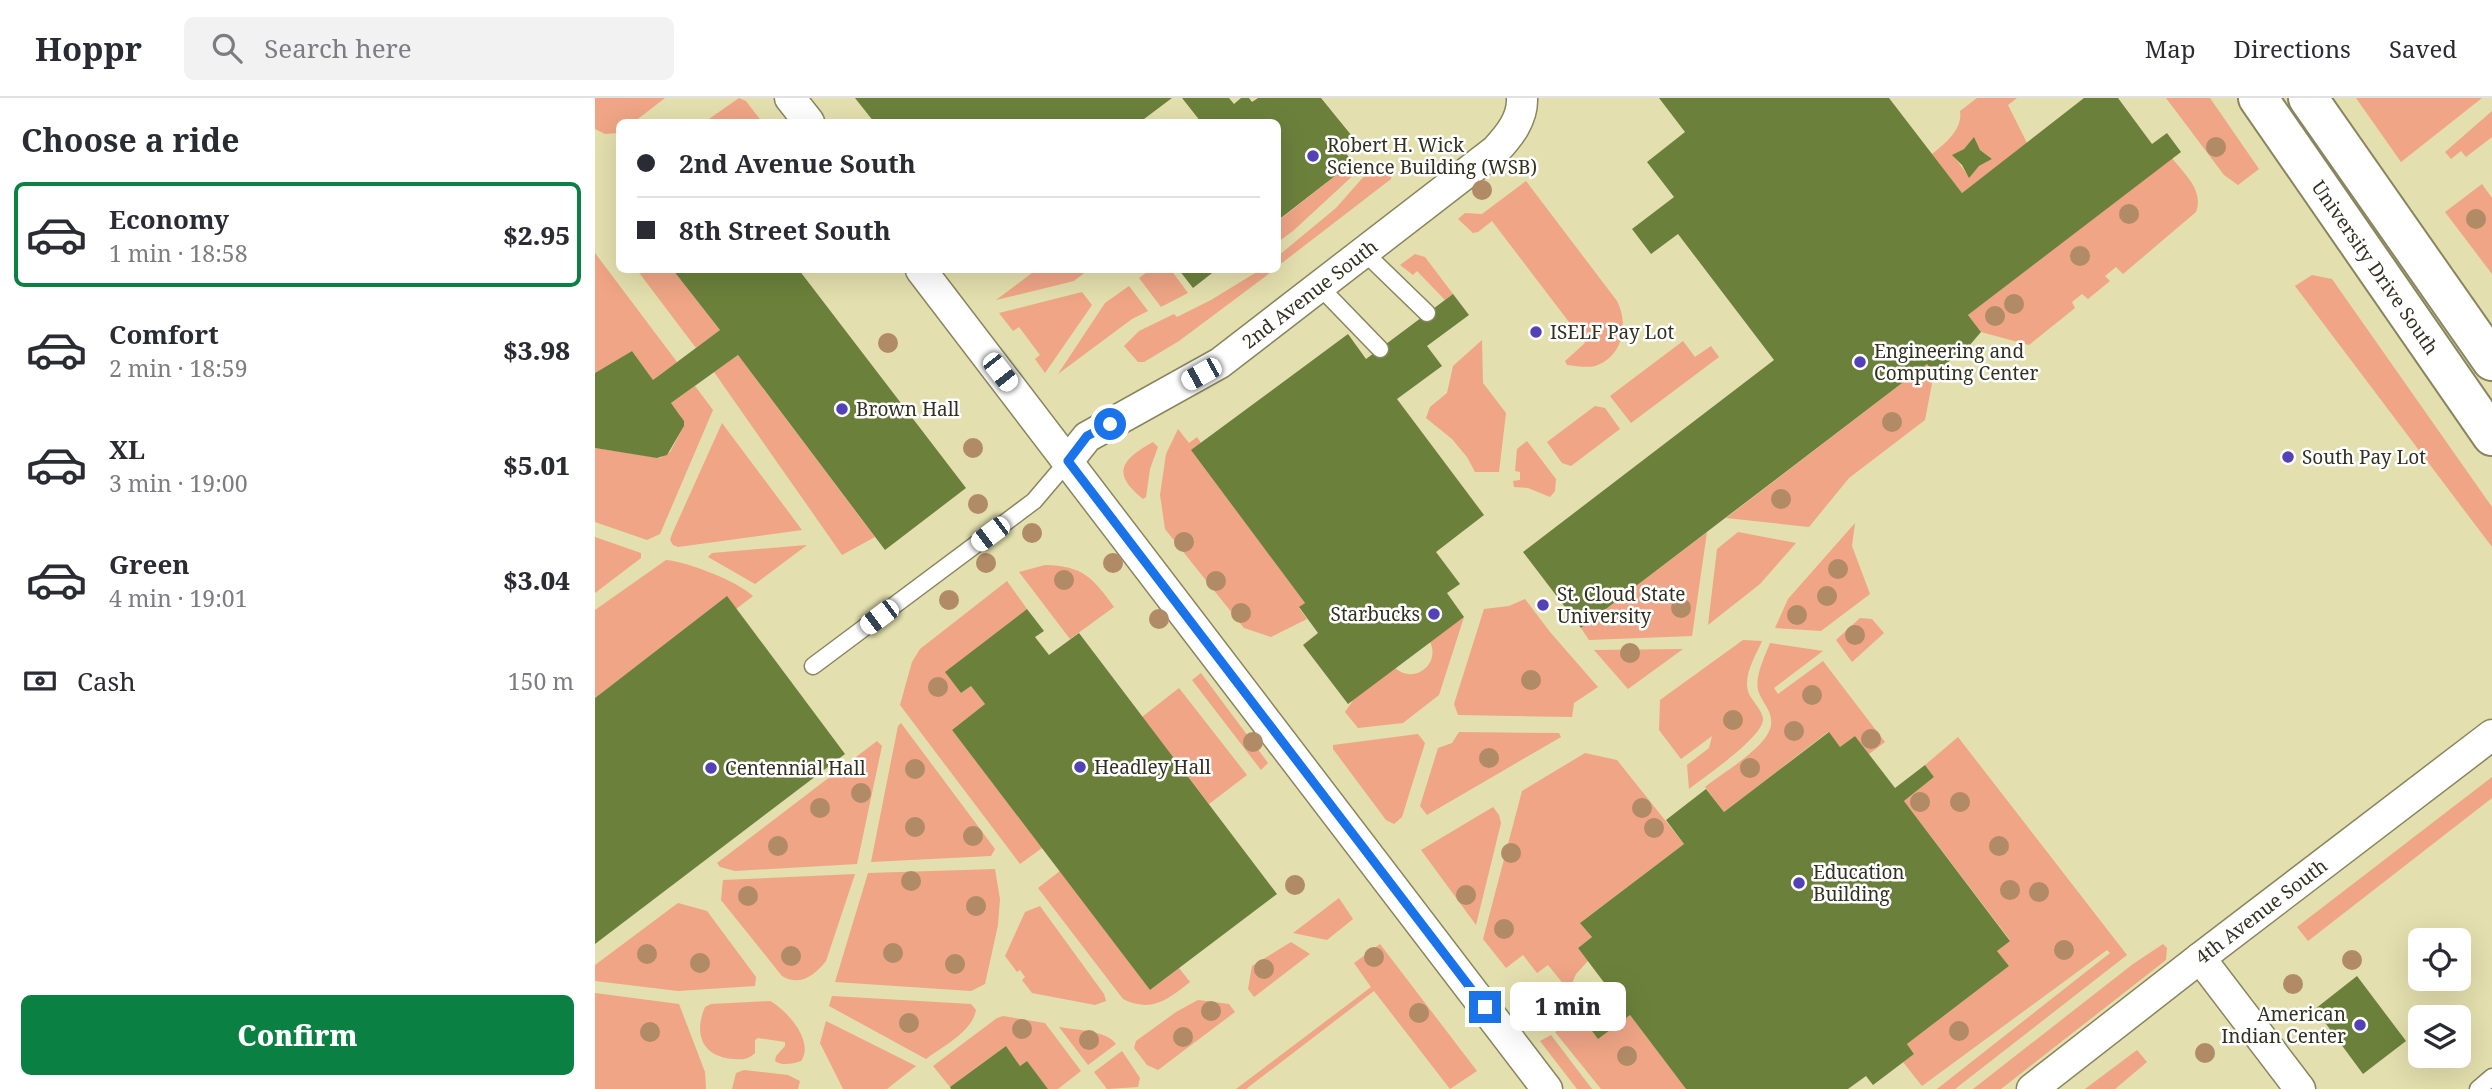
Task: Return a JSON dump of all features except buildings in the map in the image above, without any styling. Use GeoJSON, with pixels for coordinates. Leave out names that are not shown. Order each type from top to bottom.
{"type":"FeatureCollection","features":[{"type":"Feature","properties":{"kind":"street"},"geometry":{"type":"LineString","coordinates":[[790,98],[807,119]]}},
{"type":"Feature","properties":{"kind":"street","name":"2nd Avenue South"},"geometry":{"type":"LineString","coordinates":[[1068,461],[1087,436],[1220,363],[1496,150],[1509,137],[1518,119],[1522,98]]}},
{"type":"Feature","properties":{"kind":"street","name":"University Drive South"},"geometry":{"type":"LineString","coordinates":[[2258,98],[2492,436]]}},
{"type":"Feature","properties":{"kind":"street","name":"University Drive South"},"geometry":{"type":"LineString","coordinates":[[2308,98],[2492,362]]}},
{"type":"Feature","properties":{"kind":"street"},"geometry":{"type":"LineString","coordinates":[[923,273],[1547,1089]]}},
{"type":"Feature","properties":{"kind":"street","name":"4th Avenue South"},"geometry":{"type":"LineString","coordinates":[[2032,1089],[2492,735]]}},
{"type":"Feature","properties":{"kind":"street"},"geometry":{"type":"LineString","coordinates":[[2200,958],[2300,1089]]}},
{"type":"Feature","properties":{"kind":"lane"},"geometry":{"type":"LineString","coordinates":[[1364,252],[1427,313]]}},
{"type":"Feature","properties":{"kind":"lane"},"geometry":{"type":"LineString","coordinates":[[1319,286],[1380,349]]}},
{"type":"Feature","properties":{"kind":"lane"},"geometry":{"type":"LineString","coordinates":[[813,666],[1034,501],[1068,461]]}},
{"type":"Feature","properties":{"kind":"lane"},"geometry":{"type":"LineString","coordinates":[[2477,1089],[2492,1077]]}},
{"type":"Feature","properties":{"kind":"shaded area","name":"St. Cloud State University"},"geometry":{"type":"Polygon","coordinates":[[[595,98],[2492,98],[2492,1089],[595,1089],[595,98]]]}},
{"type":"Feature","properties":{"kind":"shaded area"},"geometry":{"type":"Polygon","coordinates":[[[595,98],[665,98],[638,119],[616,119],[616,133],[605,134],[595,129],[595,98]]]}},
{"type":"Feature","properties":{"kind":"shaded area"},"geometry":{"type":"Polygon","coordinates":[[[739,98],[746,101],[760,119],[709,119],[739,98]]]}},
{"type":"Feature","properties":{"kind":"shaded area"},"geometry":{"type":"Polygon","coordinates":[[[1977,98],[2017,98],[2008,105],[2027,143],[1962,193],[1932,154],[1956,130],[1960,111],[1977,98]],[[1974,138],[1964,149],[1953,155],[1969,177],[1979,166],[1992,159],[1980,150],[1974,138]]]}},
{"type":"Feature","properties":{"kind":"shaded area"},"geometry":{"type":"Polygon","coordinates":[[[2166,98],[2210,98],[2259,169],[2238,185],[2224,175],[2166,98]]]}},
{"type":"Feature","properties":{"kind":"shaded area"},"geometry":{"type":"Polygon","coordinates":[[[2356,98],[2482,98],[2401,162],[2356,98]]]}},
{"type":"Feature","properties":{"kind":"shaded area"},"geometry":{"type":"Polygon","coordinates":[[[2492,111],[2492,137],[2466,157],[2461,151],[2451,159],[2445,152],[2492,111]]]}},
{"type":"Feature","properties":{"kind":"shaded area"},"geometry":{"type":"Polygon","coordinates":[[[2172,158],[2195,190],[2198,204],[2196,212],[2123,274],[2116,267],[2105,276],[2110,281],[2088,299],[2082,294],[2072,302],[2075,308],[2029,345],[1981,332],[1968,315],[2172,158]]]}},
{"type":"Feature","properties":{"kind":"shaded area"},"geometry":{"type":"Polygon","coordinates":[[[1382,160],[1392,174],[1391,179],[1281,264],[1281,254],[1336,208],[1374,165],[1382,160]]]}},
{"type":"Feature","properties":{"kind":"shaded area"},"geometry":{"type":"Polygon","coordinates":[[[1353,162],[1359,170],[1281,240],[1281,219],[1353,162]]]}},
{"type":"Feature","properties":{"kind":"shaded area"},"geometry":{"type":"Polygon","coordinates":[[[1526,181],[1617,301],[1621,310],[1623,329],[1617,348],[1604,362],[1595,366],[1567,365],[1565,361],[1585,343],[1492,221],[1473,233],[1458,219],[1465,213],[1482,214],[1526,181]]]}},
{"type":"Feature","properties":{"kind":"shaded area"},"geometry":{"type":"Polygon","coordinates":[[[2482,184],[2492,198],[2492,274],[2445,212],[2482,184]]]}},
{"type":"Feature","properties":{"kind":"shaded area"},"geometry":{"type":"Polygon","coordinates":[[[595,253],[677,362],[653,380],[632,351],[595,373],[595,253]]]}},
{"type":"Feature","properties":{"kind":"shaded area"},"geometry":{"type":"Polygon","coordinates":[[[1415,254],[1425,257],[1453,294],[1445,300],[1417,271],[1413,275],[1400,265],[1415,254]]]}},
{"type":"Feature","properties":{"kind":"shaded area"},"geometry":{"type":"Polygon","coordinates":[[[639,273],[675,273],[720,330],[696,348],[639,273]]]}},
{"type":"Feature","properties":{"kind":"shaded area"},"geometry":{"type":"Polygon","coordinates":[[[1032,273],[1084,273],[1074,281],[996,300],[1032,273]]]}},
{"type":"Feature","properties":{"kind":"shaded area"},"geometry":{"type":"Polygon","coordinates":[[[1146,273],[1173,273],[1188,293],[1161,307],[1139,278],[1146,273]]]}},
{"type":"Feature","properties":{"kind":"shaded area"},"geometry":{"type":"Polygon","coordinates":[[[1255,273],[1270,273],[1179,341],[1144,362],[1138,362],[1124,346],[1139,331],[1174,314],[1177,317],[1255,273]]]}},
{"type":"Feature","properties":{"kind":"shaded area"},"geometry":{"type":"Polygon","coordinates":[[[2312,275],[2332,279],[2492,507],[2492,547],[2295,286],[2312,275]]]}},
{"type":"Feature","properties":{"kind":"shaded area"},"geometry":{"type":"Polygon","coordinates":[[[1129,286],[1148,311],[1132,319],[1058,374],[1105,303],[1129,286]]]}},
{"type":"Feature","properties":{"kind":"shaded area"},"geometry":{"type":"Polygon","coordinates":[[[1082,292],[1092,305],[1045,373],[1035,359],[1040,355],[1019,327],[1013,331],[999,313],[1082,292]]]}},
{"type":"Feature","properties":{"kind":"shaded area"},"geometry":{"type":"Polygon","coordinates":[[[1482,340],[1483,383],[1506,413],[1499,472],[1475,472],[1452,439],[1426,418],[1430,407],[1447,393],[1453,366],[1482,340]]]}},
{"type":"Feature","properties":{"kind":"shaded area"},"geometry":{"type":"Polygon","coordinates":[[[1683,341],[1695,357],[1711,346],[1719,357],[1631,423],[1610,396],[1683,341]]]}},
{"type":"Feature","properties":{"kind":"shaded area"},"geometry":{"type":"Polygon","coordinates":[[[738,355],[875,537],[842,555],[714,372],[738,355]]]}},
{"type":"Feature","properties":{"kind":"shaded area"},"geometry":{"type":"Polygon","coordinates":[[[1927,364],[1934,373],[1925,420],[1849,478],[1809,527],[1726,518],[1927,364]]]}},
{"type":"Feature","properties":{"kind":"shaded area"},"geometry":{"type":"Polygon","coordinates":[[[695,386],[713,410],[660,534],[647,540],[595,522],[595,448],[660,458],[670,452],[684,426],[671,403],[695,386]]]}},
{"type":"Feature","properties":{"kind":"shaded area"},"geometry":{"type":"Polygon","coordinates":[[[1595,406],[1605,408],[1620,429],[1571,466],[1562,463],[1547,442],[1595,406]]]}},
{"type":"Feature","properties":{"kind":"shaded area"},"geometry":{"type":"Polygon","coordinates":[[[722,423],[802,530],[678,547],[673,545],[670,540],[672,534],[722,423]]]}},
{"type":"Feature","properties":{"kind":"shaded area"},"geometry":{"type":"Polygon","coordinates":[[[1178,429],[1189,443],[1197,437],[1201,443],[1192,451],[1305,603],[1299,608],[1307,619],[1271,637],[1244,628],[1165,529],[1160,495],[1166,454],[1178,429]]]}},
{"type":"Feature","properties":{"kind":"shaded area"},"geometry":{"type":"Polygon","coordinates":[[[1527,441],[1556,479],[1555,491],[1550,497],[1528,488],[1514,487],[1513,481],[1520,480],[1520,472],[1515,471],[1517,449],[1527,441]]]}},
{"type":"Feature","properties":{"kind":"shaded area"},"geometry":{"type":"Polygon","coordinates":[[[1153,442],[1158,447],[1150,469],[1146,497],[1143,499],[1127,482],[1124,468],[1133,455],[1153,442]]]}},
{"type":"Feature","properties":{"kind":"shaded area"},"geometry":{"type":"Polygon","coordinates":[[[1855,523],[1852,546],[1870,594],[1821,631],[1775,628],[1788,599],[1855,523]]]}},
{"type":"Feature","properties":{"kind":"shaded area"},"geometry":{"type":"Polygon","coordinates":[[[1707,532],[1692,636],[1589,640],[1581,628],[1707,532]]]}},
{"type":"Feature","properties":{"kind":"shaded area"},"geometry":{"type":"Polygon","coordinates":[[[1738,532],[1796,543],[1760,584],[1708,625],[1717,549],[1738,532]]]}},
{"type":"Feature","properties":{"kind":"shaded area"},"geometry":{"type":"Polygon","coordinates":[[[595,537],[641,553],[641,558],[595,593],[595,537]]]}},
{"type":"Feature","properties":{"kind":"shaded area"},"geometry":{"type":"Polygon","coordinates":[[[807,545],[755,584],[708,557],[712,553],[807,545]]]}},
{"type":"Feature","properties":{"kind":"shaded area"},"geometry":{"type":"Polygon","coordinates":[[[666,560],[712,573],[736,584],[753,596],[736,609],[726,597],[595,698],[595,610],[666,560]]]}},
{"type":"Feature","properties":{"kind":"shaded area"},"geometry":{"type":"Polygon","coordinates":[[[1045,565],[1069,568],[1085,575],[1114,607],[1070,639],[1019,572],[1045,565]]]}},
{"type":"Feature","properties":{"kind":"shaded area"},"geometry":{"type":"Polygon","coordinates":[[[1007,581],[1027,609],[946,672],[961,693],[971,686],[985,704],[952,730],[1042,848],[1020,864],[900,705],[912,662],[920,649],[1007,581]]]}},
{"type":"Feature","properties":{"kind":"shaded area"},"geometry":{"type":"Polygon","coordinates":[[[1525,599],[1598,687],[1574,703],[1572,717],[1458,715],[1454,704],[1484,609],[1509,606],[1525,599]]]}},
{"type":"Feature","properties":{"kind":"shaded area"},"geometry":{"type":"Polygon","coordinates":[[[1464,617],[1439,695],[1403,723],[1358,728],[1345,712],[1354,699],[1395,668],[1410,674],[1424,670],[1432,658],[1430,642],[1464,617]]]}},
{"type":"Feature","properties":{"kind":"shaded area"},"geometry":{"type":"Polygon","coordinates":[[[1860,618],[1872,619],[1884,633],[1852,662],[1836,640],[1860,618]]]}},
{"type":"Feature","properties":{"kind":"shaded area"},"geometry":{"type":"Polygon","coordinates":[[[1743,640],[1762,641],[1750,667],[1747,681],[1749,694],[1763,718],[1761,726],[1720,766],[1689,789],[1687,765],[1709,748],[1712,736],[1681,759],[1659,730],[1660,700],[1743,640]]]}},
{"type":"Feature","properties":{"kind":"shaded area"},"geometry":{"type":"Polygon","coordinates":[[[1770,643],[1823,651],[1774,688],[1778,694],[1823,661],[1885,742],[1869,754],[1855,736],[1840,747],[1828,732],[1724,812],[1705,787],[1753,751],[1768,733],[1771,725],[1769,710],[1757,684],[1770,643]]]}},
{"type":"Feature","properties":{"kind":"shaded area"},"geometry":{"type":"Polygon","coordinates":[[[1683,649],[1628,689],[1594,650],[1683,649]]]}},
{"type":"Feature","properties":{"kind":"shaded area"},"geometry":{"type":"Polygon","coordinates":[[[1201,673],[1268,763],[1261,770],[1192,680],[1201,673]]]}},
{"type":"Feature","properties":{"kind":"shaded area"},"geometry":{"type":"Polygon","coordinates":[[[1179,688],[1247,775],[1209,804],[1142,717],[1179,688]]]}},
{"type":"Feature","properties":{"kind":"shaded area"},"geometry":{"type":"Polygon","coordinates":[[[901,723],[995,849],[991,856],[871,862],[898,726],[901,723]]]}},
{"type":"Feature","properties":{"kind":"shaded area"},"geometry":{"type":"Polygon","coordinates":[[[1459,732],[1559,733],[1561,737],[1427,815],[1420,806],[1438,748],[1452,743],[1459,732]]]}},
{"type":"Feature","properties":{"kind":"shaded area"},"geometry":{"type":"Polygon","coordinates":[[[1418,734],[1425,743],[1402,817],[1394,824],[1386,820],[1333,749],[1333,745],[1418,734]]]}},
{"type":"Feature","properties":{"kind":"shaded area"},"geometry":{"type":"Polygon","coordinates":[[[1958,737],[2127,955],[1955,1089],[1937,1089],[2110,953],[2107,950],[1922,1086],[1903,1062],[1914,1054],[1907,1044],[2009,966],[1997,951],[2010,940],[1904,801],[1934,777],[1925,765],[1958,737]]]}},
{"type":"Feature","properties":{"kind":"shaded area"},"geometry":{"type":"Polygon","coordinates":[[[877,741],[882,746],[857,864],[735,871],[720,867],[717,863],[877,741]]]}},
{"type":"Feature","properties":{"kind":"shaded area"},"geometry":{"type":"Polygon","coordinates":[[[1585,753],[1617,760],[1684,844],[1581,922],[1592,937],[1578,948],[1588,961],[1576,974],[1569,991],[1548,965],[1537,973],[1523,955],[1506,968],[1483,939],[1522,791],[1585,753]]]}},
{"type":"Feature","properties":{"kind":"shaded area"},"geometry":{"type":"Polygon","coordinates":[[[2492,777],[2492,798],[2308,941],[2297,927],[2492,777]]]}},
{"type":"Feature","properties":{"kind":"shaded area"},"geometry":{"type":"Polygon","coordinates":[[[1493,807],[1501,823],[1476,925],[1421,850],[1493,807]]]}},
{"type":"Feature","properties":{"kind":"shaded area"},"geometry":{"type":"Polygon","coordinates":[[[995,869],[1000,899],[998,925],[985,984],[971,991],[835,982],[868,873],[995,869]]]}},
{"type":"Feature","properties":{"kind":"shaded area"},"geometry":{"type":"Polygon","coordinates":[[[1060,871],[1150,990],[1179,968],[1190,982],[1166,999],[1151,1005],[1123,999],[1038,888],[1060,871]]]}},
{"type":"Feature","properties":{"kind":"shaded area"},"geometry":{"type":"Polygon","coordinates":[[[855,874],[826,961],[812,975],[801,980],[782,976],[721,900],[723,880],[855,874]]]}},
{"type":"Feature","properties":{"kind":"shaded area"},"geometry":{"type":"Polygon","coordinates":[[[1339,898],[1353,919],[1327,940],[1293,933],[1339,898]]]}},
{"type":"Feature","properties":{"kind":"shaded area"},"geometry":{"type":"Polygon","coordinates":[[[678,903],[707,911],[756,977],[755,986],[678,991],[595,981],[595,965],[678,903]]]}},
{"type":"Feature","properties":{"kind":"shaded area"},"geometry":{"type":"Polygon","coordinates":[[[1040,906],[1104,994],[1106,1001],[1095,1005],[1032,993],[1022,980],[1025,977],[1020,970],[1017,972],[1005,956],[1025,912],[1040,906]]]}},
{"type":"Feature","properties":{"kind":"shaded area"},"geometry":{"type":"Polygon","coordinates":[[[1291,942],[1310,954],[1254,997],[1248,989],[1252,966],[1291,942]]]}},
{"type":"Feature","properties":{"kind":"shaded area"},"geometry":{"type":"Polygon","coordinates":[[[1380,944],[1477,1071],[1450,1089],[1374,991],[1246,1089],[1236,1089],[1371,987],[1354,963],[1380,944]]]}},
{"type":"Feature","properties":{"kind":"shaded area"},"geometry":{"type":"Polygon","coordinates":[[[2163,944],[2167,948],[2166,960],[2001,1089],[1973,1089],[2133,964],[2163,944]]]}},
{"type":"Feature","properties":{"kind":"shaded area"},"geometry":{"type":"Polygon","coordinates":[[[595,993],[679,1004],[705,1072],[706,1089],[595,1089],[595,993]]]}},
{"type":"Feature","properties":{"kind":"shaded area"},"geometry":{"type":"Polygon","coordinates":[[[1613,994],[1618,1001],[1587,1024],[1630,1015],[1686,1089],[1601,1089],[1555,1032],[1613,994]]]}},
{"type":"Feature","properties":{"kind":"shaded area"},"geometry":{"type":"Polygon","coordinates":[[[832,996],[971,1004],[976,1010],[963,1032],[926,1059],[829,1006],[832,996]]]}},
{"type":"Feature","properties":{"kind":"shaded area"},"geometry":{"type":"Polygon","coordinates":[[[1198,1000],[1229,1004],[1235,1012],[1158,1070],[1147,1065],[1134,1048],[1136,1041],[1176,1012],[1198,1000]]]}},
{"type":"Feature","properties":{"kind":"shaded area"},"geometry":{"type":"Polygon","coordinates":[[[770,1001],[791,1019],[802,1036],[804,1053],[801,1061],[781,1064],[775,1061],[785,1042],[758,1038],[755,1040],[755,1053],[740,1059],[715,1054],[703,1043],[700,1027],[705,1007],[711,1004],[770,1001]]]}},
{"type":"Feature","properties":{"kind":"shaded area"},"geometry":{"type":"Polygon","coordinates":[[[1003,1016],[1045,1023],[1081,1071],[1058,1089],[1048,1089],[1027,1061],[1020,1066],[1006,1046],[950,1087],[933,1066],[1003,1016]]]}},
{"type":"Feature","properties":{"kind":"shaded area"},"geometry":{"type":"Polygon","coordinates":[[[826,1021],[916,1066],[887,1089],[843,1089],[820,1043],[826,1021]]]}},
{"type":"Feature","properties":{"kind":"shaded area"},"geometry":{"type":"Polygon","coordinates":[[[1059,1027],[1098,1033],[1116,1044],[1088,1065],[1059,1027]]]}},
{"type":"Feature","properties":{"kind":"shaded area"},"geometry":{"type":"Polygon","coordinates":[[[1551,1035],[1592,1089],[1577,1089],[1540,1041],[1551,1035]]]}},
{"type":"Feature","properties":{"kind":"shaded area"},"geometry":{"type":"Polygon","coordinates":[[[2137,1050],[2147,1062],[2115,1089],[2085,1089],[2137,1050]]]}},
{"type":"Feature","properties":{"kind":"shaded area"},"geometry":{"type":"Polygon","coordinates":[[[1122,1051],[1140,1078],[1138,1087],[1107,1089],[1094,1072],[1122,1051]]]}},
{"type":"Feature","properties":{"kind":"shaded area"},"geometry":{"type":"Polygon","coordinates":[[[744,1070],[788,1075],[800,1081],[798,1089],[732,1089],[736,1073],[744,1070]]]}},
{"type":"Feature","properties":{"kind":"place","name":"Robert H. Wick Science Building (WSB)"},"geometry":{"type":"Point","coordinates":[1313,156]}},
{"type":"Feature","properties":{"kind":"place","name":"ISELF Pay Lot"},"geometry":{"type":"Point","coordinates":[1536,332]}},
{"type":"Feature","properties":{"kind":"place","name":"Engineering and Computing Center"},"geometry":{"type":"Point","coordinates":[1860,362]}},
{"type":"Feature","properties":{"kind":"place","name":"Brown Hall"},"geometry":{"type":"Point","coordinates":[842,409]}},
{"type":"Feature","properties":{"kind":"place","name":"South Pay Lot"},"geometry":{"type":"Point","coordinates":[2288,457]}},
{"type":"Feature","properties":{"kind":"place","name":"St. Cloud State University"},"geometry":{"type":"Point","coordinates":[1543,605]}},
{"type":"Feature","properties":{"kind":"place","name":"Starbucks"},"geometry":{"type":"Point","coordinates":[1434,614]}},
{"type":"Feature","properties":{"kind":"place","name":"Headley Hall"},"geometry":{"type":"Point","coordinates":[1080,767]}},
{"type":"Feature","properties":{"kind":"place","name":"Centennial Hall"},"geometry":{"type":"Point","coordinates":[711,768]}},
{"type":"Feature","properties":{"kind":"place","name":"Education Building"},"geometry":{"type":"Point","coordinates":[1799,883]}},
{"type":"Feature","properties":{"kind":"place","name":"American Indian Center"},"geometry":{"type":"Point","coordinates":[2360,1025]}},
{"type":"Feature","properties":{"kind":"route"},"geometry":{"type":"LineString","coordinates":[[1110,424],[1087,436],[1068,461],[1485,1007]]}}]}
